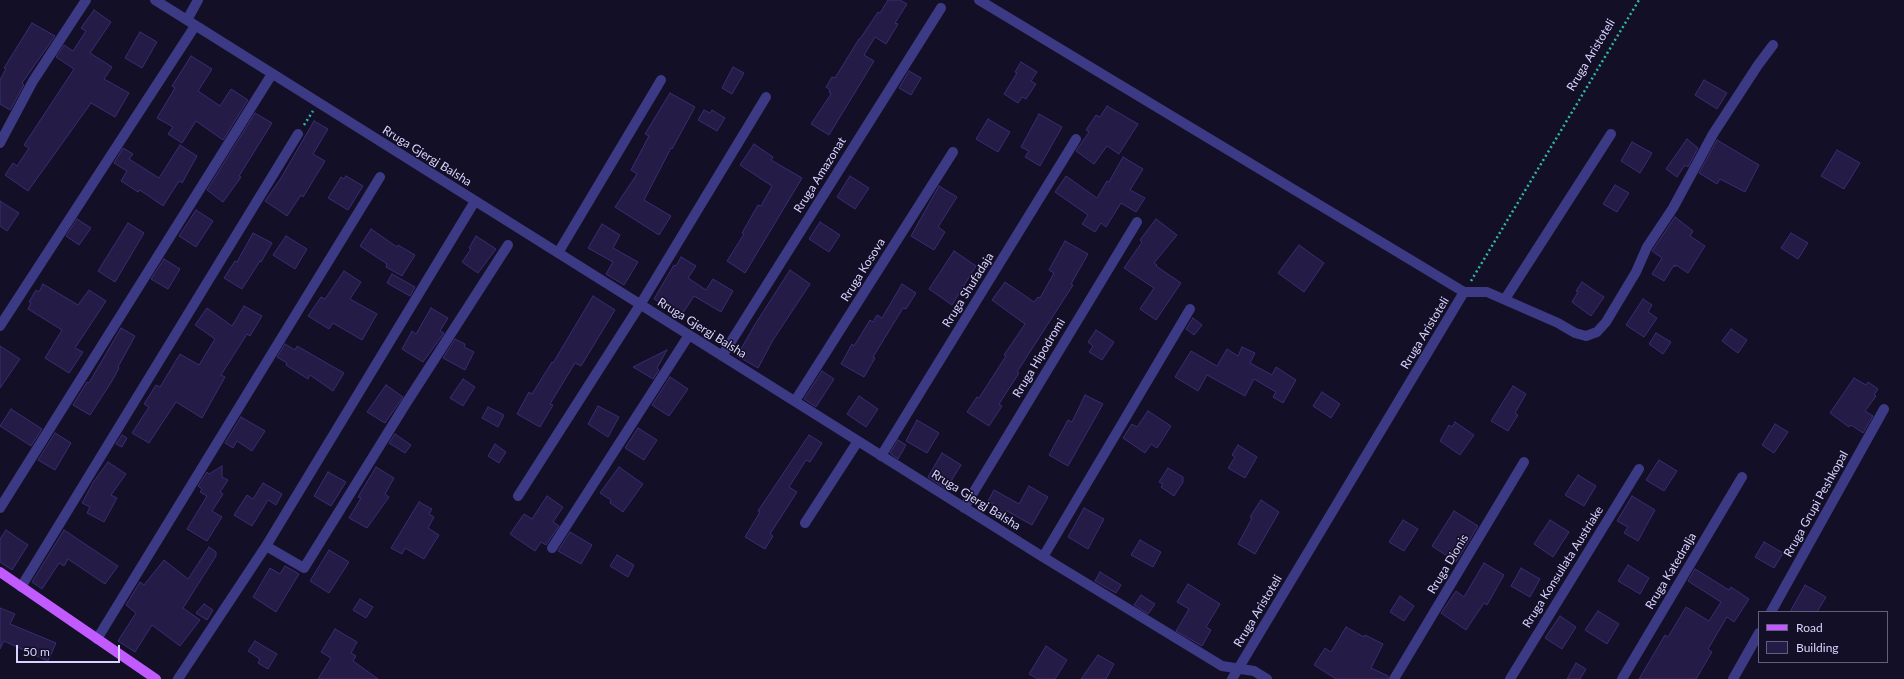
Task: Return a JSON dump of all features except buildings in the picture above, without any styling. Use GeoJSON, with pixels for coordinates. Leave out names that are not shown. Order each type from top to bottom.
{"type":"FeatureCollection","features":[{"type":"Feature","properties":{"kind":"main road"},"geometry":{"type":"LineString","coordinates":[[0,572],[156,679]]}},
{"type":"Feature","properties":{"kind":"street"},"geometry":{"type":"LineString","coordinates":[[0,143],[33,82],[86,0]]}},
{"type":"Feature","properties":{"kind":"street","name":"Rruga Gjergj Balsha"},"geometry":{"type":"LineString","coordinates":[[155,0],[1042,557],[1222,666],[1254,671],[1267,679]]}},
{"type":"Feature","properties":{"kind":"street"},"geometry":{"type":"LineString","coordinates":[[0,326],[191,23],[198,0]]}},
{"type":"Feature","properties":{"kind":"street"},"geometry":{"type":"LineString","coordinates":[[979,0],[1464,292],[1487,292],[1558,323],[1575,333],[1586,336],[1597,332],[1606,322],[1636,272],[1647,246],[1673,208],[1713,134],[1758,65],[1773,45]]}},
{"type":"Feature","properties":{"kind":"street","name":"Rruga Amazonat"},"geometry":{"type":"LineString","coordinates":[[722,356],[940,8]]}},
{"type":"Feature","properties":{"kind":"street"},"geometry":{"type":"LineString","coordinates":[[0,508],[272,74]]}},
{"type":"Feature","properties":{"kind":"street"},"geometry":{"type":"LineString","coordinates":[[558,253],[661,80]]}},
{"type":"Feature","properties":{"kind":"street"},"geometry":{"type":"LineString","coordinates":[[518,496],[640,305],[766,97]]}},
{"type":"Feature","properties":{"kind":"street"},"geometry":{"type":"LineString","coordinates":[[21,587],[298,134]]}},
{"type":"Feature","properties":{"kind":"street"},"geometry":{"type":"LineString","coordinates":[[1505,299],[1612,134]]}},
{"type":"Feature","properties":{"kind":"street","name":"Rruga Shufadaja"},"geometry":{"type":"LineString","coordinates":[[881,456],[1076,139]]}},
{"type":"Feature","properties":{"kind":"street","name":"Rruga Kosova"},"geometry":{"type":"LineString","coordinates":[[795,402],[953,152]]}},
{"type":"Feature","properties":{"kind":"street"},"geometry":{"type":"LineString","coordinates":[[97,639],[380,177]]}},
{"type":"Feature","properties":{"kind":"street"},"geometry":{"type":"LineString","coordinates":[[178,679],[266,546],[475,202]]}},
{"type":"Feature","properties":{"kind":"street","name":"Rruga Hipodromi"},"geometry":{"type":"LineString","coordinates":[[964,508],[1137,222]]}},
{"type":"Feature","properties":{"kind":"street"},"geometry":{"type":"LineString","coordinates":[[266,546],[304,568],[405,405],[508,245]]}},
{"type":"Feature","properties":{"kind":"street","name":"Rruga Aristoteli"},"geometry":{"type":"LineString","coordinates":[[1232,679],[1464,292]]}},
{"type":"Feature","properties":{"kind":"street"},"geometry":{"type":"LineString","coordinates":[[1042,557],[1190,309]]}},
{"type":"Feature","properties":{"kind":"street"},"geometry":{"type":"LineString","coordinates":[[552,548],[689,335]]}},
{"type":"Feature","properties":{"kind":"street","name":"Rruga Grupi Peshkopal"},"geometry":{"type":"LineString","coordinates":[[1772,611],[1884,409]]}},
{"type":"Feature","properties":{"kind":"street"},"geometry":{"type":"LineString","coordinates":[[805,523],[858,441]]}},
{"type":"Feature","properties":{"kind":"street","name":"Rruga Dionis"},"geometry":{"type":"LineString","coordinates":[[1394,679],[1524,462]]}},
{"type":"Feature","properties":{"kind":"street","name":"Rruga Konsullata Austriake"},"geometry":{"type":"LineString","coordinates":[[1510,679],[1639,469]]}},
{"type":"Feature","properties":{"kind":"street","name":"Rruga Katedralja"},"geometry":{"type":"LineString","coordinates":[[1622,679],[1742,477]]}},
{"type":"Feature","properties":{"kind":"street"},"geometry":{"type":"LineString","coordinates":[[1733,679],[1758,635]]}},
{"type":"Feature","properties":{"kind":"path","name":"Rruga Aristoteli"},"geometry":{"type":"LineString","coordinates":[[1464,292],[1639,0]]}},
{"type":"Feature","properties":{"kind":"path"},"geometry":{"type":"LineString","coordinates":[[298,134],[318,103]]}}]}
